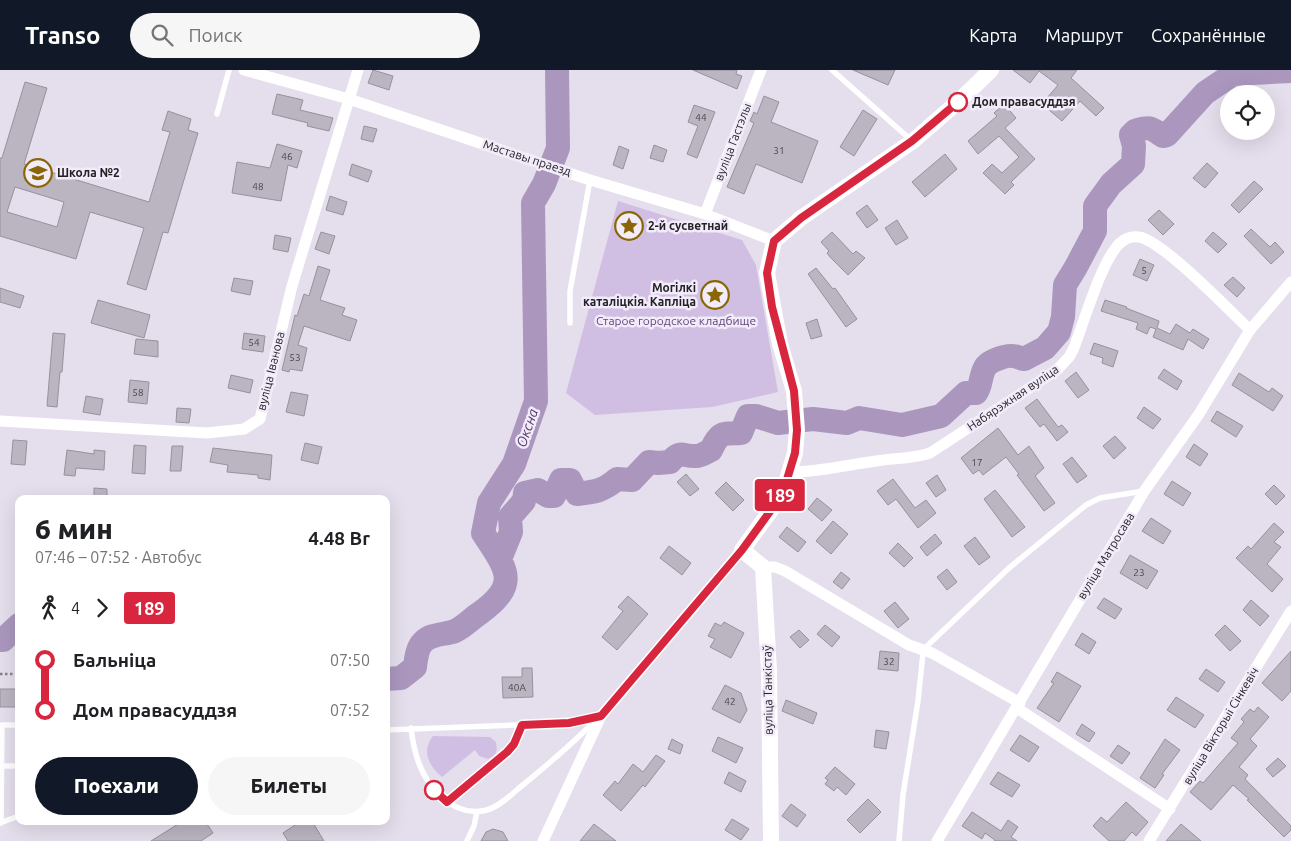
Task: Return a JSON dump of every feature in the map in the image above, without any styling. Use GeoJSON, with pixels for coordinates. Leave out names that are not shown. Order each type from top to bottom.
{"type":"FeatureCollection","features":[{"type":"Feature","properties":{"kind":"street","name":"Маставы праезд"},"geometry":{"type":"LineString","coordinates":[[244,70],[349,99],[590,180],[705,214],[774,241]]}},
{"type":"Feature","properties":{"kind":"street","name":"вуліца Іванова"},"geometry":{"type":"LineString","coordinates":[[0,421],[207,433],[244,429],[260,419],[292,286],[358,70]]}},
{"type":"Feature","properties":{"kind":"street","name":"вуліца Гастэлы"},"geometry":{"type":"LineString","coordinates":[[705,214],[760,70]]}},
{"type":"Feature","properties":{"kind":"street"},"geometry":{"type":"LineString","coordinates":[[543,841],[601,716],[742,550],[774,506],[785,486],[795,453],[797,430],[794,391],[772,307],[767,273],[774,241],[801,218],[912,141],[960,100],[991,70]]}},
{"type":"Feature","properties":{"kind":"street","name":"Набярэжная вуліца"},"geometry":{"type":"LineString","coordinates":[[790,472],[824,470],[877,460],[917,458],[930,453],[1057,370],[1073,350],[1111,255],[1118,245],[1128,238],[1138,237],[1156,244],[1250,330]]}},
{"type":"Feature","properties":{"kind":"street","name":"вуліца Матросава"},"geometry":{"type":"LineString","coordinates":[[937,841],[1145,490],[1199,414],[1250,330],[1291,282]]}},
{"type":"Feature","properties":{"kind":"street"},"geometry":{"type":"LineString","coordinates":[[742,550],[764,567],[775,567],[786,571],[909,645],[924,650],[1018,705],[1170,809]]}},
{"type":"Feature","properties":{"kind":"street","name":"вуліца Танкістаў"},"geometry":{"type":"LineString","coordinates":[[764,567],[768,671],[770,841]]}},
{"type":"Feature","properties":{"kind":"street","name":"вуліца Вікторыі Сінкевіч"},"geometry":{"type":"LineString","coordinates":[[1149,841],[1291,611]]}},
{"type":"Feature","properties":{"kind":"lane"},"geometry":{"type":"LineString","coordinates":[[218,114],[228,70]]}},
{"type":"Feature","properties":{"kind":"lane"},"geometry":{"type":"LineString","coordinates":[[832,70],[912,141]]}},
{"type":"Feature","properties":{"kind":"lane"},"geometry":{"type":"LineString","coordinates":[[570,323],[570,291],[590,180]]}},
{"type":"Feature","properties":{"kind":"lane"},"geometry":{"type":"LineString","coordinates":[[899,841],[903,796],[924,650],[1009,568],[1086,505],[1100,498],[1145,490]]}},
{"type":"Feature","properties":{"kind":"lane"},"geometry":{"type":"LineString","coordinates":[[390,730],[569,723],[601,716]]}},
{"type":"Feature","properties":{"kind":"lane"},"geometry":{"type":"LineString","coordinates":[[411,728],[416,757],[423,774],[434,790],[454,807],[477,812],[488,810],[500,804],[558,757],[601,716]]}},
{"type":"Feature","properties":{"kind":"lane"},"geometry":{"type":"LineString","coordinates":[[15,725],[2,725],[1,823],[15,818]]}},
{"type":"Feature","properties":{"kind":"lane"},"geometry":{"type":"LineString","coordinates":[[447,802],[507,752],[514,744],[522,725]]}},
{"type":"Feature","properties":{"kind":"lane"},"geometry":{"type":"LineString","coordinates":[[1,766],[15,766]]}},
{"type":"Feature","properties":{"kind":"lane"},"geometry":{"type":"LineString","coordinates":[[467,841],[474,826],[477,812]]}},
{"type":"Feature","properties":{"kind":"path"},"geometry":{"type":"LineString","coordinates":[[0,674],[15,674]]}},
{"type":"Feature","properties":{"kind":"green space","name":"Старое городское кладбище"},"geometry":{"type":"Polygon","coordinates":[[[618,201],[742,240],[756,265],[778,392],[712,407],[595,415],[566,393],[618,201]]]}},
{"type":"Feature","properties":{"kind":"green space"},"geometry":{"type":"Polygon","coordinates":[[[433,736],[490,737],[496,742],[497,748],[495,755],[488,759],[479,756],[475,750],[442,777],[433,768],[428,758],[429,742],[433,736]]]}},
{"type":"Feature","properties":{"kind":"building"},"geometry":{"type":"Polygon","coordinates":[[[373,70],[393,76],[389,90],[368,83],[373,70]]]}},
{"type":"Feature","properties":{"kind":"building"},"geometry":{"type":"Polygon","coordinates":[[[693,70],[737,70],[736,74],[742,76],[737,89],[693,70]]]}},
{"type":"Feature","properties":{"kind":"building"},"geometry":{"type":"Polygon","coordinates":[[[853,70],[895,70],[888,85],[853,70]]]}},
{"type":"Feature","properties":{"kind":"building"},"geometry":{"type":"Polygon","coordinates":[[[1013,70],[1077,70],[1071,78],[1104,108],[1096,116],[1080,101],[1062,121],[1042,104],[1058,85],[1039,71],[1030,83],[1013,70]]]}},
{"type":"Feature","properties":{"kind":"building","name":"Школа №2"},"geometry":{"type":"Polygon","coordinates":[[[25,82],[47,88],[24,164],[149,202],[170,132],[162,130],[168,111],[191,119],[188,130],[198,133],[168,233],[163,232],[146,290],[127,284],[144,228],[90,212],[76,259],[0,236],[0,158],[2,158],[25,82]],[[15,187],[7,212],[57,227],[64,202],[15,187]]]}},
{"type":"Feature","properties":{"kind":"building"},"geometry":{"type":"Polygon","coordinates":[[[277,94],[303,100],[300,110],[333,118],[329,131],[307,126],[308,123],[272,114],[277,94]]]}},
{"type":"Feature","properties":{"kind":"building"},"geometry":{"type":"Polygon","coordinates":[[[764,96],[779,102],[771,122],[818,141],[802,183],[756,164],[744,194],[727,187],[754,123],[750,121],[754,112],[757,114],[764,96]]]}},
{"type":"Feature","properties":{"kind":"building"},"geometry":{"type":"Polygon","coordinates":[[[1004,104],[1016,118],[1005,128],[1035,159],[1011,182],[1014,185],[1005,194],[983,173],[992,164],[1002,173],[1019,157],[999,136],[978,154],[968,141],[997,116],[994,113],[1004,104]]]}},
{"type":"Feature","properties":{"kind":"building"},"geometry":{"type":"Polygon","coordinates":[[[694,105],[715,112],[697,158],[687,154],[698,126],[688,122],[694,105]]]}},
{"type":"Feature","properties":{"kind":"building"},"geometry":{"type":"Polygon","coordinates":[[[863,110],[877,119],[854,156],[840,147],[863,110]]]}},
{"type":"Feature","properties":{"kind":"building"},"geometry":{"type":"Polygon","coordinates":[[[364,126],[377,129],[373,142],[361,139],[364,126]]]}},
{"type":"Feature","properties":{"kind":"building"},"geometry":{"type":"Polygon","coordinates":[[[277,144],[302,151],[297,168],[288,165],[281,201],[232,193],[237,162],[270,168],[277,144]]]}},
{"type":"Feature","properties":{"kind":"building"},"geometry":{"type":"Polygon","coordinates":[[[654,145],[667,150],[663,162],[650,158],[654,145]]]}},
{"type":"Feature","properties":{"kind":"building"},"geometry":{"type":"Polygon","coordinates":[[[619,146],[629,150],[623,169],[613,165],[619,146]]]}},
{"type":"Feature","properties":{"kind":"building"},"geometry":{"type":"Polygon","coordinates":[[[945,154],[957,169],[925,197],[912,182],[945,154]]]}},
{"type":"Feature","properties":{"kind":"building"},"geometry":{"type":"Polygon","coordinates":[[[1207,163],[1218,173],[1205,188],[1193,178],[1207,163]]]}},
{"type":"Feature","properties":{"kind":"building"},"geometry":{"type":"Polygon","coordinates":[[[352,164],[372,171],[368,182],[349,175],[352,164]]]}},
{"type":"Feature","properties":{"kind":"building"},"geometry":{"type":"Polygon","coordinates":[[[1254,181],[1263,189],[1239,213],[1231,205],[1254,181]]]}},
{"type":"Feature","properties":{"kind":"building"},"geometry":{"type":"Polygon","coordinates":[[[330,196],[347,202],[343,215],[326,210],[330,196]]]}},
{"type":"Feature","properties":{"kind":"building"},"geometry":{"type":"Polygon","coordinates":[[[867,205],[878,220],[867,228],[856,213],[867,205]]]}},
{"type":"Feature","properties":{"kind":"building"},"geometry":{"type":"Polygon","coordinates":[[[1159,210],[1174,224],[1163,235],[1148,220],[1159,210]]]}},
{"type":"Feature","properties":{"kind":"building"},"geometry":{"type":"Polygon","coordinates":[[[897,220],[908,238],[896,245],[885,228],[897,220]]]}},
{"type":"Feature","properties":{"kind":"building"},"geometry":{"type":"Polygon","coordinates":[[[1251,229],[1270,247],[1275,242],[1284,252],[1271,264],[1244,236],[1251,229]]]}},
{"type":"Feature","properties":{"kind":"building"},"geometry":{"type":"Polygon","coordinates":[[[321,232],[335,236],[329,254],[315,249],[321,232]]]}},
{"type":"Feature","properties":{"kind":"building"},"geometry":{"type":"Polygon","coordinates":[[[832,232],[853,254],[856,251],[865,258],[848,275],[830,257],[827,253],[829,251],[821,242],[832,232]]]}},
{"type":"Feature","properties":{"kind":"building"},"geometry":{"type":"Polygon","coordinates":[[[1213,232],[1227,244],[1218,253],[1205,241],[1213,232]]]}},
{"type":"Feature","properties":{"kind":"building"},"geometry":{"type":"Polygon","coordinates":[[[275,235],[291,238],[288,252],[273,249],[275,235]]]}},
{"type":"Feature","properties":{"kind":"building"},"geometry":{"type":"Polygon","coordinates":[[[1140,259],[1154,265],[1147,281],[1133,275],[1140,259]]]}},
{"type":"Feature","properties":{"kind":"building"},"geometry":{"type":"Polygon","coordinates":[[[318,266],[330,270],[320,300],[345,308],[342,315],[357,320],[350,341],[304,326],[298,345],[307,348],[302,371],[290,369],[289,372],[282,370],[295,315],[297,316],[304,294],[309,296],[318,266]]]}},
{"type":"Feature","properties":{"kind":"building"},"geometry":{"type":"Polygon","coordinates":[[[816,268],[833,289],[835,288],[857,319],[846,327],[808,274],[816,268]]]}},
{"type":"Feature","properties":{"kind":"building"},"geometry":{"type":"Polygon","coordinates":[[[1233,277],[1245,288],[1237,297],[1224,285],[1233,277]]]}},
{"type":"Feature","properties":{"kind":"building"},"geometry":{"type":"Polygon","coordinates":[[[234,278],[253,281],[250,295],[231,291],[234,278]]]}},
{"type":"Feature","properties":{"kind":"building"},"geometry":{"type":"Polygon","coordinates":[[[0,288],[24,296],[20,308],[0,302],[0,288]]]}},
{"type":"Feature","properties":{"kind":"building"},"geometry":{"type":"Polygon","coordinates":[[[98,300],[150,315],[144,338],[91,323],[98,300]]]}},
{"type":"Feature","properties":{"kind":"building"},"geometry":{"type":"Polygon","coordinates":[[[1105,300],[1159,321],[1157,328],[1170,334],[1176,324],[1190,333],[1193,329],[1209,339],[1203,349],[1188,339],[1183,350],[1153,337],[1156,329],[1150,327],[1147,334],[1136,329],[1138,323],[1101,311],[1105,300]]]}},
{"type":"Feature","properties":{"kind":"building"},"geometry":{"type":"Polygon","coordinates":[[[817,319],[822,336],[811,339],[806,323],[817,319]]]}},
{"type":"Feature","properties":{"kind":"building"},"geometry":{"type":"Polygon","coordinates":[[[53,333],[65,334],[57,407],[47,406],[53,333]]]}},
{"type":"Feature","properties":{"kind":"building"},"geometry":{"type":"Polygon","coordinates":[[[244,333],[265,336],[263,352],[242,349],[244,333]]]}},
{"type":"Feature","properties":{"kind":"building"},"geometry":{"type":"Polygon","coordinates":[[[136,339],[158,341],[158,357],[134,354],[136,339]]]}},
{"type":"Feature","properties":{"kind":"building"},"geometry":{"type":"Polygon","coordinates":[[[1094,343],[1118,351],[1113,367],[1102,363],[1103,358],[1090,354],[1094,343]]]}},
{"type":"Feature","properties":{"kind":"building"},"geometry":{"type":"Polygon","coordinates":[[[1164,369],[1182,381],[1177,390],[1158,378],[1164,369]]]}},
{"type":"Feature","properties":{"kind":"building"},"geometry":{"type":"Polygon","coordinates":[[[1076,372],[1089,390],[1078,398],[1065,381],[1076,372]]]}},
{"type":"Feature","properties":{"kind":"building"},"geometry":{"type":"Polygon","coordinates":[[[1239,373],[1269,392],[1272,388],[1283,396],[1273,411],[1232,385],[1239,373]]]}},
{"type":"Feature","properties":{"kind":"building"},"geometry":{"type":"Polygon","coordinates":[[[231,375],[253,380],[250,393],[228,388],[231,375]]]}},
{"type":"Feature","properties":{"kind":"building"},"geometry":{"type":"Polygon","coordinates":[[[130,380],[149,382],[147,404],[128,402],[130,380]]]}},
{"type":"Feature","properties":{"kind":"building"},"geometry":{"type":"Polygon","coordinates":[[[291,392],[308,395],[304,416],[286,412],[291,392]]]}},
{"type":"Feature","properties":{"kind":"building"},"geometry":{"type":"Polygon","coordinates":[[[86,396],[103,399],[100,415],[83,412],[86,396]]]}},
{"type":"Feature","properties":{"kind":"building"},"geometry":{"type":"Polygon","coordinates":[[[1037,399],[1058,427],[1062,425],[1068,432],[1057,441],[1044,424],[1040,427],[1025,408],[1037,399]]]}},
{"type":"Feature","properties":{"kind":"building"},"geometry":{"type":"Polygon","coordinates":[[[1144,407],[1161,419],[1153,429],[1137,418],[1144,407]]]}},
{"type":"Feature","properties":{"kind":"building"},"geometry":{"type":"Polygon","coordinates":[[[177,408],[191,409],[189,423],[176,422],[177,408]]]}},
{"type":"Feature","properties":{"kind":"building"},"geometry":{"type":"Polygon","coordinates":[[[1217,411],[1243,426],[1236,437],[1211,421],[1217,411]]]}},
{"type":"Feature","properties":{"kind":"building"},"geometry":{"type":"Polygon","coordinates":[[[998,428],[1018,455],[1029,446],[1044,468],[1035,476],[1055,503],[1044,511],[1006,457],[983,475],[979,470],[973,474],[961,458],[998,428]]]}},
{"type":"Feature","properties":{"kind":"building"},"geometry":{"type":"Polygon","coordinates":[[[1115,436],[1126,448],[1114,459],[1103,446],[1115,436]]]}},
{"type":"Feature","properties":{"kind":"building"},"geometry":{"type":"Polygon","coordinates":[[[13,440],[27,441],[25,465],[11,464],[13,440]]]}},
{"type":"Feature","properties":{"kind":"building"},"geometry":{"type":"Polygon","coordinates":[[[305,443],[322,447],[318,464],[301,460],[305,443]]]}},
{"type":"Feature","properties":{"kind":"building"},"geometry":{"type":"Polygon","coordinates":[[[1194,444],[1208,454],[1200,466],[1186,457],[1194,444]]]}},
{"type":"Feature","properties":{"kind":"building"},"geometry":{"type":"Polygon","coordinates":[[[134,445],[146,446],[145,474],[132,473],[134,445]]]}},
{"type":"Feature","properties":{"kind":"building"},"geometry":{"type":"Polygon","coordinates":[[[172,446],[183,446],[181,471],[170,471],[172,446]]]}},
{"type":"Feature","properties":{"kind":"building"},"geometry":{"type":"Polygon","coordinates":[[[213,448],[272,455],[270,480],[258,478],[258,475],[227,472],[228,465],[210,462],[213,448]]]}},
{"type":"Feature","properties":{"kind":"building"},"geometry":{"type":"Polygon","coordinates":[[[67,450],[94,454],[94,450],[105,451],[104,470],[76,468],[75,476],[64,475],[67,450]]]}},
{"type":"Feature","properties":{"kind":"building"},"geometry":{"type":"Polygon","coordinates":[[[1072,457],[1087,476],[1077,483],[1063,464],[1072,457]]]}},
{"type":"Feature","properties":{"kind":"building"},"geometry":{"type":"Polygon","coordinates":[[[686,474],[699,489],[690,496],[677,482],[686,474]]]}},
{"type":"Feature","properties":{"kind":"building"},"geometry":{"type":"Polygon","coordinates":[[[937,475],[946,490],[936,497],[926,483],[937,475]]]}},
{"type":"Feature","properties":{"kind":"building"},"geometry":{"type":"Polygon","coordinates":[[[893,479],[915,508],[926,500],[936,513],[918,528],[896,499],[888,505],[877,491],[893,479]]]}},
{"type":"Feature","properties":{"kind":"building"},"geometry":{"type":"Polygon","coordinates":[[[1172,481],[1191,493],[1183,506],[1164,494],[1172,481]]]}},
{"type":"Feature","properties":{"kind":"building"},"geometry":{"type":"Polygon","coordinates":[[[726,482],[744,500],[733,511],[715,493],[726,482]]]}},
{"type":"Feature","properties":{"kind":"building"},"geometry":{"type":"Polygon","coordinates":[[[1274,485],[1285,496],[1276,505],[1265,494],[1274,485]]]}},
{"type":"Feature","properties":{"kind":"building"},"geometry":{"type":"Polygon","coordinates":[[[94,488],[107,489],[107,495],[94,495],[94,488]]]}},
{"type":"Feature","properties":{"kind":"building"},"geometry":{"type":"Polygon","coordinates":[[[995,490],[1025,527],[1012,537],[984,499],[995,490]]]}},
{"type":"Feature","properties":{"kind":"building"},"geometry":{"type":"Polygon","coordinates":[[[817,498],[832,510],[822,521],[808,509],[817,498]]]}},
{"type":"Feature","properties":{"kind":"building"},"geometry":{"type":"Polygon","coordinates":[[[1151,518],[1171,531],[1163,544],[1142,531],[1151,518]]]}},
{"type":"Feature","properties":{"kind":"building"},"geometry":{"type":"Polygon","coordinates":[[[833,521],[848,534],[831,554],[816,541],[833,521]]]}},
{"type":"Feature","properties":{"kind":"building"},"geometry":{"type":"Polygon","coordinates":[[[1274,523],[1284,532],[1274,542],[1281,547],[1267,564],[1283,579],[1272,592],[1236,558],[1248,546],[1251,549],[1274,523]]]}},
{"type":"Feature","properties":{"kind":"building"},"geometry":{"type":"Polygon","coordinates":[[[787,527],[806,542],[798,552],[779,537],[787,527]]]}},
{"type":"Feature","properties":{"kind":"building"},"geometry":{"type":"Polygon","coordinates":[[[935,534],[942,543],[927,556],[920,547],[935,534]]]}},
{"type":"Feature","properties":{"kind":"building"},"geometry":{"type":"Polygon","coordinates":[[[975,537],[990,557],[979,565],[964,546],[975,537]]]}},
{"type":"Feature","properties":{"kind":"building"},"geometry":{"type":"Polygon","coordinates":[[[898,543],[913,558],[904,567],[889,553],[898,543]]]}},
{"type":"Feature","properties":{"kind":"building"},"geometry":{"type":"Polygon","coordinates":[[[669,546],[691,563],[682,575],[660,558],[669,546]]]}},
{"type":"Feature","properties":{"kind":"building"},"geometry":{"type":"Polygon","coordinates":[[[1130,555],[1158,571],[1147,589],[1120,573],[1130,555]]]}},
{"type":"Feature","properties":{"kind":"building"},"geometry":{"type":"Polygon","coordinates":[[[947,569],[957,582],[947,590],[937,577],[947,569]]]}},
{"type":"Feature","properties":{"kind":"building"},"geometry":{"type":"Polygon","coordinates":[[[841,572],[850,579],[842,589],[833,582],[841,572]]]}},
{"type":"Feature","properties":{"kind":"building"},"geometry":{"type":"Polygon","coordinates":[[[628,596],[648,614],[617,650],[602,637],[623,611],[618,607],[628,596]]]}},
{"type":"Feature","properties":{"kind":"building"},"geometry":{"type":"Polygon","coordinates":[[[1104,598],[1122,609],[1115,619],[1097,608],[1104,598]]]}},
{"type":"Feature","properties":{"kind":"building"},"geometry":{"type":"Polygon","coordinates":[[[1251,600],[1269,616],[1260,626],[1243,610],[1251,600]]]}},
{"type":"Feature","properties":{"kind":"building"},"geometry":{"type":"Polygon","coordinates":[[[895,602],[909,619],[898,628],[884,611],[895,602]]]}},
{"type":"Feature","properties":{"kind":"building"},"geometry":{"type":"Polygon","coordinates":[[[724,622],[744,633],[731,658],[710,647],[715,639],[708,636],[715,623],[721,626],[724,622]]]}},
{"type":"Feature","properties":{"kind":"building"},"geometry":{"type":"Polygon","coordinates":[[[825,625],[840,637],[832,647],[817,634],[825,625]]]}},
{"type":"Feature","properties":{"kind":"building"},"geometry":{"type":"Polygon","coordinates":[[[1225,625],[1241,641],[1230,651],[1215,635],[1225,625]]]}},
{"type":"Feature","properties":{"kind":"building"},"geometry":{"type":"Polygon","coordinates":[[[799,630],[809,640],[800,648],[790,637],[799,630]]]}},
{"type":"Feature","properties":{"kind":"building"},"geometry":{"type":"Polygon","coordinates":[[[1082,633],[1096,642],[1089,654],[1075,645],[1082,633]]]}},
{"type":"Feature","properties":{"kind":"building"},"geometry":{"type":"Polygon","coordinates":[[[880,651],[899,653],[898,671],[878,669],[880,651]]]}},
{"type":"Feature","properties":{"kind":"building"},"geometry":{"type":"Polygon","coordinates":[[[1291,651],[1291,691],[1282,701],[1262,683],[1291,651]]]}},
{"type":"Feature","properties":{"kind":"building"},"geometry":{"type":"Polygon","coordinates":[[[522,668],[532,668],[533,697],[503,698],[502,677],[522,677],[522,668]]]}},
{"type":"Feature","properties":{"kind":"building"},"geometry":{"type":"Polygon","coordinates":[[[1206,669],[1225,682],[1218,692],[1199,679],[1206,669]]]}},
{"type":"Feature","properties":{"kind":"building"},"geometry":{"type":"Polygon","coordinates":[[[1057,672],[1081,686],[1059,722],[1037,708],[1054,683],[1051,682],[1057,672]]]}},
{"type":"Feature","properties":{"kind":"building"},"geometry":{"type":"Polygon","coordinates":[[[725,685],[741,693],[747,710],[740,723],[712,709],[725,685]]]}},
{"type":"Feature","properties":{"kind":"building"},"geometry":{"type":"Polygon","coordinates":[[[0,689],[15,689],[15,707],[0,707],[0,689]]]}},
{"type":"Feature","properties":{"kind":"building"},"geometry":{"type":"Polygon","coordinates":[[[1176,697],[1204,715],[1195,728],[1167,710],[1176,697]]]}},
{"type":"Feature","properties":{"kind":"building"},"geometry":{"type":"Polygon","coordinates":[[[786,700],[817,713],[813,724],[782,711],[786,700]]]}},
{"type":"Feature","properties":{"kind":"building"},"geometry":{"type":"Polygon","coordinates":[[[1258,707],[1269,717],[1250,739],[1257,746],[1239,767],[1248,775],[1245,779],[1291,826],[1291,830],[1284,837],[1247,800],[1249,799],[1233,785],[1211,810],[1190,792],[1200,781],[1203,783],[1238,743],[1231,738],[1244,722],[1241,719],[1250,709],[1254,712],[1258,707]]]}},
{"type":"Feature","properties":{"kind":"building"},"geometry":{"type":"Polygon","coordinates":[[[1082,724],[1095,733],[1089,742],[1076,734],[1082,724]]]}},
{"type":"Feature","properties":{"kind":"building"},"geometry":{"type":"Polygon","coordinates":[[[876,730],[889,732],[886,749],[874,747],[876,730]]]}},
{"type":"Feature","properties":{"kind":"building"},"geometry":{"type":"Polygon","coordinates":[[[1020,735],[1039,747],[1029,762],[1010,750],[1020,735]]]}},
{"type":"Feature","properties":{"kind":"building"},"geometry":{"type":"Polygon","coordinates":[[[718,737],[743,748],[736,763],[712,751],[718,737]]]}},
{"type":"Feature","properties":{"kind":"building"},"geometry":{"type":"Polygon","coordinates":[[[672,739],[683,745],[680,754],[668,749],[672,739]]]}},
{"type":"Feature","properties":{"kind":"building"},"geometry":{"type":"Polygon","coordinates":[[[1165,739],[1180,750],[1162,774],[1164,775],[1155,788],[1140,778],[1165,739]]]}},
{"type":"Feature","properties":{"kind":"building"},"geometry":{"type":"Polygon","coordinates":[[[1118,745],[1130,753],[1122,764],[1110,756],[1118,745]]]}},
{"type":"Feature","properties":{"kind":"building"},"geometry":{"type":"Polygon","coordinates":[[[656,755],[665,761],[645,787],[643,785],[621,811],[603,795],[615,781],[618,784],[633,764],[643,772],[656,755]]]}},
{"type":"Feature","properties":{"kind":"building"},"geometry":{"type":"Polygon","coordinates":[[[1278,758],[1286,766],[1273,777],[1266,769],[1278,758]]]}},
{"type":"Feature","properties":{"kind":"building"},"geometry":{"type":"Polygon","coordinates":[[[835,767],[855,784],[846,795],[837,787],[834,791],[825,784],[828,780],[825,778],[835,767]]]}},
{"type":"Feature","properties":{"kind":"building"},"geometry":{"type":"Polygon","coordinates":[[[729,772],[746,781],[741,792],[724,783],[729,772]]]}},
{"type":"Feature","properties":{"kind":"building"},"geometry":{"type":"Polygon","coordinates":[[[998,772],[1020,785],[1012,797],[990,784],[998,772]]]}},
{"type":"Feature","properties":{"kind":"building"},"geometry":{"type":"Polygon","coordinates":[[[868,799],[881,812],[860,833],[847,820],[868,799]]]}},
{"type":"Feature","properties":{"kind":"building"},"geometry":{"type":"Polygon","coordinates":[[[1126,802],[1148,822],[1136,836],[1132,832],[1124,841],[1109,841],[1093,826],[1101,817],[1107,822],[1126,802]]]}},
{"type":"Feature","properties":{"kind":"building"},"geometry":{"type":"Polygon","coordinates":[[[791,804],[806,815],[797,827],[782,816],[791,804]]]}},
{"type":"Feature","properties":{"kind":"building"},"geometry":{"type":"Polygon","coordinates":[[[972,812],[1001,831],[1008,820],[1018,827],[1011,837],[1017,841],[994,841],[985,833],[982,839],[962,826],[972,812]]]}},
{"type":"Feature","properties":{"kind":"building"},"geometry":{"type":"Polygon","coordinates":[[[732,819],[749,829],[741,840],[725,830],[732,819]]]}},
{"type":"Feature","properties":{"kind":"building"},"geometry":{"type":"Polygon","coordinates":[[[594,824],[616,841],[580,841],[594,824]]]}},
{"type":"Feature","properties":{"kind":"building"},"geometry":{"type":"Polygon","coordinates":[[[1181,824],[1201,841],[1166,841],[1181,824]]]}},
{"type":"Feature","properties":{"kind":"building"},"geometry":{"type":"Polygon","coordinates":[[[177,825],[208,825],[213,833],[201,841],[151,841],[177,825]]]}},
{"type":"Feature","properties":{"kind":"building"},"geometry":{"type":"Polygon","coordinates":[[[295,825],[314,825],[324,841],[288,841],[283,833],[295,825]]]}},
{"type":"Feature","properties":{"kind":"building"},"geometry":{"type":"Polygon","coordinates":[[[493,829],[503,832],[508,841],[481,841],[486,832],[493,829]]]}},
{"type":"Feature","properties":{"kind":"waterway","name":"Оксна"},"geometry":{"type":"LineString","coordinates":[[390,679],[401,678],[415,667],[418,650],[423,642],[430,637],[455,631],[462,627],[493,602],[501,593],[505,584],[506,575],[503,566],[483,533],[489,503],[514,464],[536,401],[533,203],[544,184],[558,148],[557,70]]}},
{"type":"Feature","properties":{"kind":"waterway"},"geometry":{"type":"LineString","coordinates":[[500,559],[511,532],[510,517],[524,501],[525,493],[538,490],[548,496],[554,496],[561,480],[570,480],[577,494],[598,490],[617,479],[632,480],[649,462],[670,462],[682,454],[692,456],[704,454],[711,450],[717,439],[722,435],[741,433],[748,416],[756,416],[778,423],[813,419],[847,423],[859,418],[902,425],[941,416],[966,393],[976,393],[984,369],[988,364],[1009,356],[1024,359],[1045,348],[1059,332],[1063,317],[1065,285],[1095,231],[1095,206],[1111,184],[1133,164],[1134,146],[1131,135],[1135,131],[1150,129],[1163,136],[1167,135],[1205,93],[1233,74],[1291,71]]}},
{"type":"Feature","properties":{"kind":"waterway","name":"Оксна"},"geometry":{"type":"LineString","coordinates":[[0,640],[3,640],[15,629]]}},
{"type":"Feature","properties":{"kind":"bus line","name":"189"},"geometry":{"type":"LineString","coordinates":[[434,790],[447,802],[507,752],[520,735],[522,725],[569,723],[601,716],[742,550],[774,506],[785,486],[795,453],[797,430],[794,391],[780,344],[767,273],[774,241],[801,218],[912,141],[958,102]]}},
{"type":"Feature","properties":{"kind":"place","name":"Дом правасуддзя"},"geometry":{"type":"Point","coordinates":[958,102]}},
{"type":"Feature","properties":{"kind":"place","name":"Школа №2"},"geometry":{"type":"Point","coordinates":[38,173]}},
{"type":"Feature","properties":{"kind":"place","name":"2-й сусветнай"},"geometry":{"type":"Point","coordinates":[629,226]}},
{"type":"Feature","properties":{"kind":"place","name":"Могілкі каталіцкія. Капліца"},"geometry":{"type":"Point","coordinates":[715,295]}}]}
